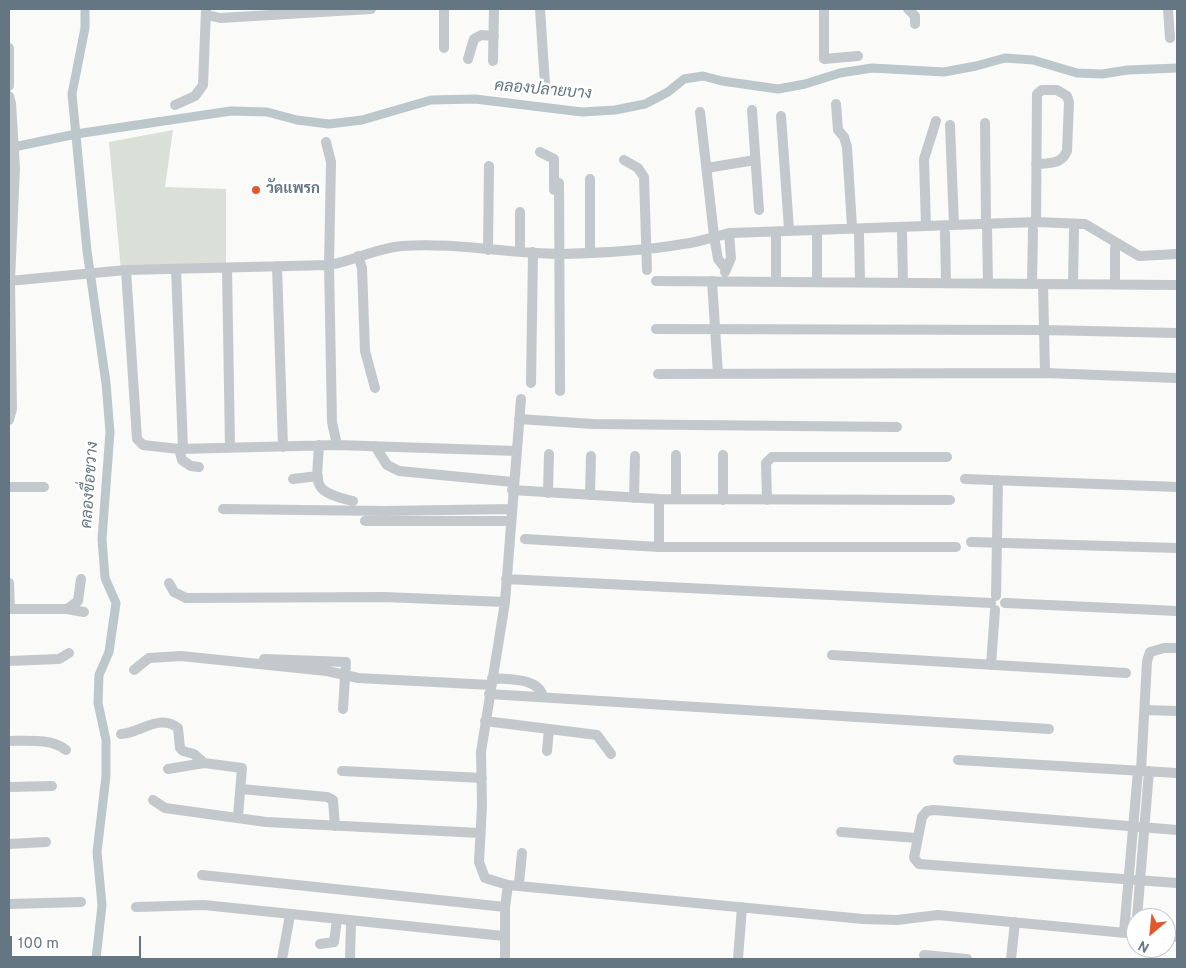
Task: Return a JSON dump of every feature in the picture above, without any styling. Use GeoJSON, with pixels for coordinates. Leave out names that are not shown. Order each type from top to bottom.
{"type":"FeatureCollection","features":[{"type":"Feature","properties":{"kind":"street"},"geometry":{"type":"LineString","coordinates":[[175,105],[195,96],[202,85],[206,12],[220,18],[371,9]]}},
{"type":"Feature","properties":{"kind":"street"},"geometry":{"type":"LineString","coordinates":[[444,9],[444,48]]}},
{"type":"Feature","properties":{"kind":"street"},"geometry":{"type":"LineString","coordinates":[[493,61],[494,9]]}},
{"type":"Feature","properties":{"kind":"street"},"geometry":{"type":"LineString","coordinates":[[540,9],[545,84]]}},
{"type":"Feature","properties":{"kind":"street"},"geometry":{"type":"LineString","coordinates":[[824,9],[824,59],[858,56]]}},
{"type":"Feature","properties":{"kind":"street"},"geometry":{"type":"LineString","coordinates":[[908,9],[915,16],[915,24]]}},
{"type":"Feature","properties":{"kind":"street"},"geometry":{"type":"LineString","coordinates":[[1168,9],[1170,38]]}},
{"type":"Feature","properties":{"kind":"street"},"geometry":{"type":"LineString","coordinates":[[468,59],[474,38],[481,35],[494,36]]}},
{"type":"Feature","properties":{"kind":"street"},"geometry":{"type":"LineString","coordinates":[[9,48],[9,86]]}},
{"type":"Feature","properties":{"kind":"street"},"geometry":{"type":"LineString","coordinates":[[1032,284],[1037,94],[1042,90],[1057,90],[1067,96],[1069,102],[1067,151],[1064,157],[1057,162],[1036,164]]}},
{"type":"Feature","properties":{"kind":"street"},"geometry":{"type":"LineString","coordinates":[[9,96],[15,168],[9,281],[12,409],[9,420]]}},
{"type":"Feature","properties":{"kind":"street"},"geometry":{"type":"LineString","coordinates":[[836,104],[838,130],[844,137],[847,147],[860,282]]}},
{"type":"Feature","properties":{"kind":"street"},"geometry":{"type":"LineString","coordinates":[[752,110],[759,210]]}},
{"type":"Feature","properties":{"kind":"street"},"geometry":{"type":"LineString","coordinates":[[700,112],[714,236],[718,259],[725,268]]}},
{"type":"Feature","properties":{"kind":"street"},"geometry":{"type":"LineString","coordinates":[[781,116],[789,230]]}},
{"type":"Feature","properties":{"kind":"street"},"geometry":{"type":"LineString","coordinates":[[926,226],[924,159],[936,121]]}},
{"type":"Feature","properties":{"kind":"street"},"geometry":{"type":"LineString","coordinates":[[985,123],[988,283]]}},
{"type":"Feature","properties":{"kind":"street"},"geometry":{"type":"LineString","coordinates":[[950,125],[954,225]]}},
{"type":"Feature","properties":{"kind":"street"},"geometry":{"type":"LineString","coordinates":[[326,142],[330,162],[329,265],[332,422],[337,445]]}},
{"type":"Feature","properties":{"kind":"street"},"geometry":{"type":"LineString","coordinates":[[540,152],[554,159],[560,391]]}},
{"type":"Feature","properties":{"kind":"street"},"geometry":{"type":"LineString","coordinates":[[624,160],[638,168],[644,177],[647,270]]}},
{"type":"Feature","properties":{"kind":"street"},"geometry":{"type":"LineString","coordinates":[[707,168],[755,160]]}},
{"type":"Feature","properties":{"kind":"street"},"geometry":{"type":"LineString","coordinates":[[488,250],[489,166]]}},
{"type":"Feature","properties":{"kind":"street"},"geometry":{"type":"LineString","coordinates":[[590,179],[590,253]]}},
{"type":"Feature","properties":{"kind":"street"},"geometry":{"type":"LineString","coordinates":[[557,254],[559,183]]}},
{"type":"Feature","properties":{"kind":"street"},"geometry":{"type":"LineString","coordinates":[[520,212],[520,251]]}},
{"type":"Feature","properties":{"kind":"street"},"geometry":{"type":"LineString","coordinates":[[9,281],[126,270],[329,265],[401,246],[446,246],[557,254],[590,253],[646,250],[684,244],[729,233],[789,230],[856,230],[954,225],[1034,226],[1085,224],[1139,256],[1177,254]]}},
{"type":"Feature","properties":{"kind":"street"},"geometry":{"type":"LineString","coordinates":[[1073,284],[1074,230]]}},
{"type":"Feature","properties":{"kind":"street"},"geometry":{"type":"LineString","coordinates":[[725,281],[725,268],[731,258],[729,233]]}},
{"type":"Feature","properties":{"kind":"street"},"geometry":{"type":"LineString","coordinates":[[776,233],[776,282]]}},
{"type":"Feature","properties":{"kind":"street"},"geometry":{"type":"LineString","coordinates":[[817,233],[817,282]]}},
{"type":"Feature","properties":{"kind":"street"},"geometry":{"type":"LineString","coordinates":[[902,233],[903,282]]}},
{"type":"Feature","properties":{"kind":"street"},"geometry":{"type":"LineString","coordinates":[[945,233],[946,283]]}},
{"type":"Feature","properties":{"kind":"street"},"geometry":{"type":"LineString","coordinates":[[1115,248],[1115,284]]}},
{"type":"Feature","properties":{"kind":"street"},"geometry":{"type":"LineString","coordinates":[[531,383],[533,252]]}},
{"type":"Feature","properties":{"kind":"street"},"geometry":{"type":"LineString","coordinates":[[358,256],[362,268],[365,351],[375,388]]}},
{"type":"Feature","properties":{"kind":"street"},"geometry":{"type":"LineString","coordinates":[[277,266],[283,447]]}},
{"type":"Feature","properties":{"kind":"street"},"geometry":{"type":"LineString","coordinates":[[227,268],[230,447]]}},
{"type":"Feature","properties":{"kind":"street"},"geometry":{"type":"LineString","coordinates":[[176,269],[182,460],[191,466],[199,467]]}},
{"type":"Feature","properties":{"kind":"street"},"geometry":{"type":"LineString","coordinates":[[126,270],[137,439],[140,443],[147,446],[181,449],[337,445],[517,451]]}},
{"type":"Feature","properties":{"kind":"street"},"geometry":{"type":"LineString","coordinates":[[656,281],[1177,285]]}},
{"type":"Feature","properties":{"kind":"street"},"geometry":{"type":"LineString","coordinates":[[712,281],[718,374]]}},
{"type":"Feature","properties":{"kind":"street"},"geometry":{"type":"LineString","coordinates":[[1043,284],[1046,373]]}},
{"type":"Feature","properties":{"kind":"street"},"geometry":{"type":"LineString","coordinates":[[656,329],[1044,330],[1177,333]]}},
{"type":"Feature","properties":{"kind":"street"},"geometry":{"type":"LineString","coordinates":[[658,374],[1046,373],[1177,378]]}},
{"type":"Feature","properties":{"kind":"street"},"geometry":{"type":"LineString","coordinates":[[521,399],[505,602],[485,721],[479,862],[481,872],[485,878],[514,884],[870,920],[938,915],[1124,932],[1135,880]]}},
{"type":"Feature","properties":{"kind":"street"},"geometry":{"type":"LineString","coordinates":[[519,419],[593,424],[897,426]]}},
{"type":"Feature","properties":{"kind":"street"},"geometry":{"type":"LineString","coordinates":[[319,445],[318,476],[323,492],[352,501]]}},
{"type":"Feature","properties":{"kind":"street"},"geometry":{"type":"LineString","coordinates":[[375,446],[387,465],[399,472],[513,486],[548,493],[659,499],[950,500]]}},
{"type":"Feature","properties":{"kind":"street"},"geometry":{"type":"LineString","coordinates":[[548,493],[549,454]]}},
{"type":"Feature","properties":{"kind":"street"},"geometry":{"type":"LineString","coordinates":[[676,455],[676,498]]}},
{"type":"Feature","properties":{"kind":"street"},"geometry":{"type":"LineString","coordinates":[[723,455],[723,500]]}},
{"type":"Feature","properties":{"kind":"street"},"geometry":{"type":"LineString","coordinates":[[590,495],[591,456]]}},
{"type":"Feature","properties":{"kind":"street"},"geometry":{"type":"LineString","coordinates":[[634,498],[635,456]]}},
{"type":"Feature","properties":{"kind":"street"},"geometry":{"type":"LineString","coordinates":[[767,500],[766,463],[772,457],[947,457]]}},
{"type":"Feature","properties":{"kind":"street"},"geometry":{"type":"LineString","coordinates":[[293,479],[318,476]]}},
{"type":"Feature","properties":{"kind":"street"},"geometry":{"type":"LineString","coordinates":[[965,479],[1177,487]]}},
{"type":"Feature","properties":{"kind":"street"},"geometry":{"type":"LineString","coordinates":[[991,664],[998,480]]}},
{"type":"Feature","properties":{"kind":"street"},"geometry":{"type":"LineString","coordinates":[[9,487],[44,487]]}},
{"type":"Feature","properties":{"kind":"street"},"geometry":{"type":"LineString","coordinates":[[659,499],[659,547]]}},
{"type":"Feature","properties":{"kind":"street"},"geometry":{"type":"LineString","coordinates":[[223,509],[384,511],[511,508]]}},
{"type":"Feature","properties":{"kind":"street"},"geometry":{"type":"LineString","coordinates":[[365,521],[510,521]]}},
{"type":"Feature","properties":{"kind":"street"},"geometry":{"type":"LineString","coordinates":[[525,540],[659,547],[956,547]]}},
{"type":"Feature","properties":{"kind":"street"},"geometry":{"type":"LineString","coordinates":[[971,542],[1177,548]]}},
{"type":"Feature","properties":{"kind":"street"},"geometry":{"type":"LineString","coordinates":[[506,578],[994,603],[1003,598],[1005,603],[1177,611]]}},
{"type":"Feature","properties":{"kind":"street"},"geometry":{"type":"LineString","coordinates":[[68,609],[78,601],[81,579]]}},
{"type":"Feature","properties":{"kind":"street"},"geometry":{"type":"LineString","coordinates":[[9,583],[9,609],[68,609],[84,612]]}},
{"type":"Feature","properties":{"kind":"street"},"geometry":{"type":"LineString","coordinates":[[169,584],[174,592],[186,598],[384,597],[505,602]]}},
{"type":"Feature","properties":{"kind":"street"},"geometry":{"type":"LineString","coordinates":[[1136,908],[1135,880],[1143,771],[1147,660],[1150,652],[1164,648],[1177,648]]}},
{"type":"Feature","properties":{"kind":"street"},"geometry":{"type":"LineString","coordinates":[[164,650],[231,654],[253,659],[346,662],[343,709]]}},
{"type":"Feature","properties":{"kind":"street"},"geometry":{"type":"LineString","coordinates":[[9,661],[59,660],[69,653]]}},
{"type":"Feature","properties":{"kind":"street"},"geometry":{"type":"LineString","coordinates":[[832,654],[1126,673]]}},
{"type":"Feature","properties":{"kind":"street"},"geometry":{"type":"LineString","coordinates":[[134,670],[149,658],[181,656],[327,672],[346,676],[491,686],[536,685],[542,691],[543,697]]}},
{"type":"Feature","properties":{"kind":"street"},"geometry":{"type":"LineString","coordinates":[[491,686],[543,697],[1049,729]]}},
{"type":"Feature","properties":{"kind":"street"},"geometry":{"type":"LineString","coordinates":[[1145,710],[1177,711]]}},
{"type":"Feature","properties":{"kind":"street"},"geometry":{"type":"LineString","coordinates":[[485,721],[597,735],[611,754]]}},
{"type":"Feature","properties":{"kind":"street"},"geometry":{"type":"LineString","coordinates":[[121,734],[136,732],[151,723],[176,726],[179,731],[181,750],[194,754],[204,763]]}},
{"type":"Feature","properties":{"kind":"street"},"geometry":{"type":"LineString","coordinates":[[547,751],[549,729]]}},
{"type":"Feature","properties":{"kind":"street"},"geometry":{"type":"LineString","coordinates":[[9,741],[58,744],[66,750]]}},
{"type":"Feature","properties":{"kind":"street"},"geometry":{"type":"LineString","coordinates":[[958,760],[1177,773]]}},
{"type":"Feature","properties":{"kind":"street"},"geometry":{"type":"LineString","coordinates":[[168,769],[204,763],[242,768],[238,817]]}},
{"type":"Feature","properties":{"kind":"street"},"geometry":{"type":"LineString","coordinates":[[342,770],[482,778]]}},
{"type":"Feature","properties":{"kind":"street"},"geometry":{"type":"LineString","coordinates":[[9,786],[52,786]]}},
{"type":"Feature","properties":{"kind":"street"},"geometry":{"type":"LineString","coordinates":[[241,790],[327,797],[333,800],[335,826]]}},
{"type":"Feature","properties":{"kind":"street"},"geometry":{"type":"LineString","coordinates":[[153,800],[165,808],[266,822],[480,833]]}},
{"type":"Feature","properties":{"kind":"street"},"geometry":{"type":"LineString","coordinates":[[1177,830],[934,810],[927,811],[922,818],[914,858],[919,864],[1177,883]]}},
{"type":"Feature","properties":{"kind":"street"},"geometry":{"type":"LineString","coordinates":[[841,832],[917,838]]}},
{"type":"Feature","properties":{"kind":"street"},"geometry":{"type":"LineString","coordinates":[[9,844],[46,842]]}},
{"type":"Feature","properties":{"kind":"street"},"geometry":{"type":"LineString","coordinates":[[506,959],[504,936],[505,907],[514,884],[522,852]]}},
{"type":"Feature","properties":{"kind":"street"},"geometry":{"type":"LineString","coordinates":[[202,876],[505,907]]}},
{"type":"Feature","properties":{"kind":"street"},"geometry":{"type":"LineString","coordinates":[[9,904],[81,902]]}},
{"type":"Feature","properties":{"kind":"street"},"geometry":{"type":"LineString","coordinates":[[136,907],[204,905],[351,922],[504,936]]}},
{"type":"Feature","properties":{"kind":"street"},"geometry":{"type":"LineString","coordinates":[[738,959],[742,906]]}},
{"type":"Feature","properties":{"kind":"street"},"geometry":{"type":"LineString","coordinates":[[282,959],[290,915]]}},
{"type":"Feature","properties":{"kind":"street"},"geometry":{"type":"LineString","coordinates":[[320,944],[334,942],[337,919]]}},
{"type":"Feature","properties":{"kind":"street"},"geometry":{"type":"LineString","coordinates":[[350,959],[351,922]]}},
{"type":"Feature","properties":{"kind":"street"},"geometry":{"type":"LineString","coordinates":[[1011,959],[1015,922]]}},
{"type":"Feature","properties":{"kind":"street"},"geometry":{"type":"LineString","coordinates":[[924,955],[967,959]]}},
{"type":"Feature","properties":{"kind":"shaded area"},"geometry":{"type":"Polygon","coordinates":[[[173,130],[165,187],[226,189],[226,266],[121,270],[109,142],[173,130]]]}},
{"type":"Feature","properties":{"kind":"waterway","name":"คลองขื่อขวาง"},"geometry":{"type":"LineString","coordinates":[[85,9],[85,28],[72,94],[87,251],[106,383],[110,432],[102,539],[105,578],[116,603],[109,652],[99,675],[98,703],[106,740],[106,776],[97,852],[102,905],[96,959]]}},
{"type":"Feature","properties":{"kind":"waterway","name":"คลองปลายบาง"},"geometry":{"type":"LineString","coordinates":[[9,148],[76,134],[231,111],[267,112],[297,120],[329,124],[362,120],[431,100],[475,99],[582,112],[615,110],[645,104],[668,92],[684,79],[703,76],[722,81],[778,89],[805,84],[840,73],[872,68],[944,72],[1005,58],[1033,60],[1077,73],[1102,74],[1128,70],[1177,68]]}},
{"type":"Feature","properties":{"kind":"place","name":"วัดแพรก"},"geometry":{"type":"Point","coordinates":[256,190]}}]}
